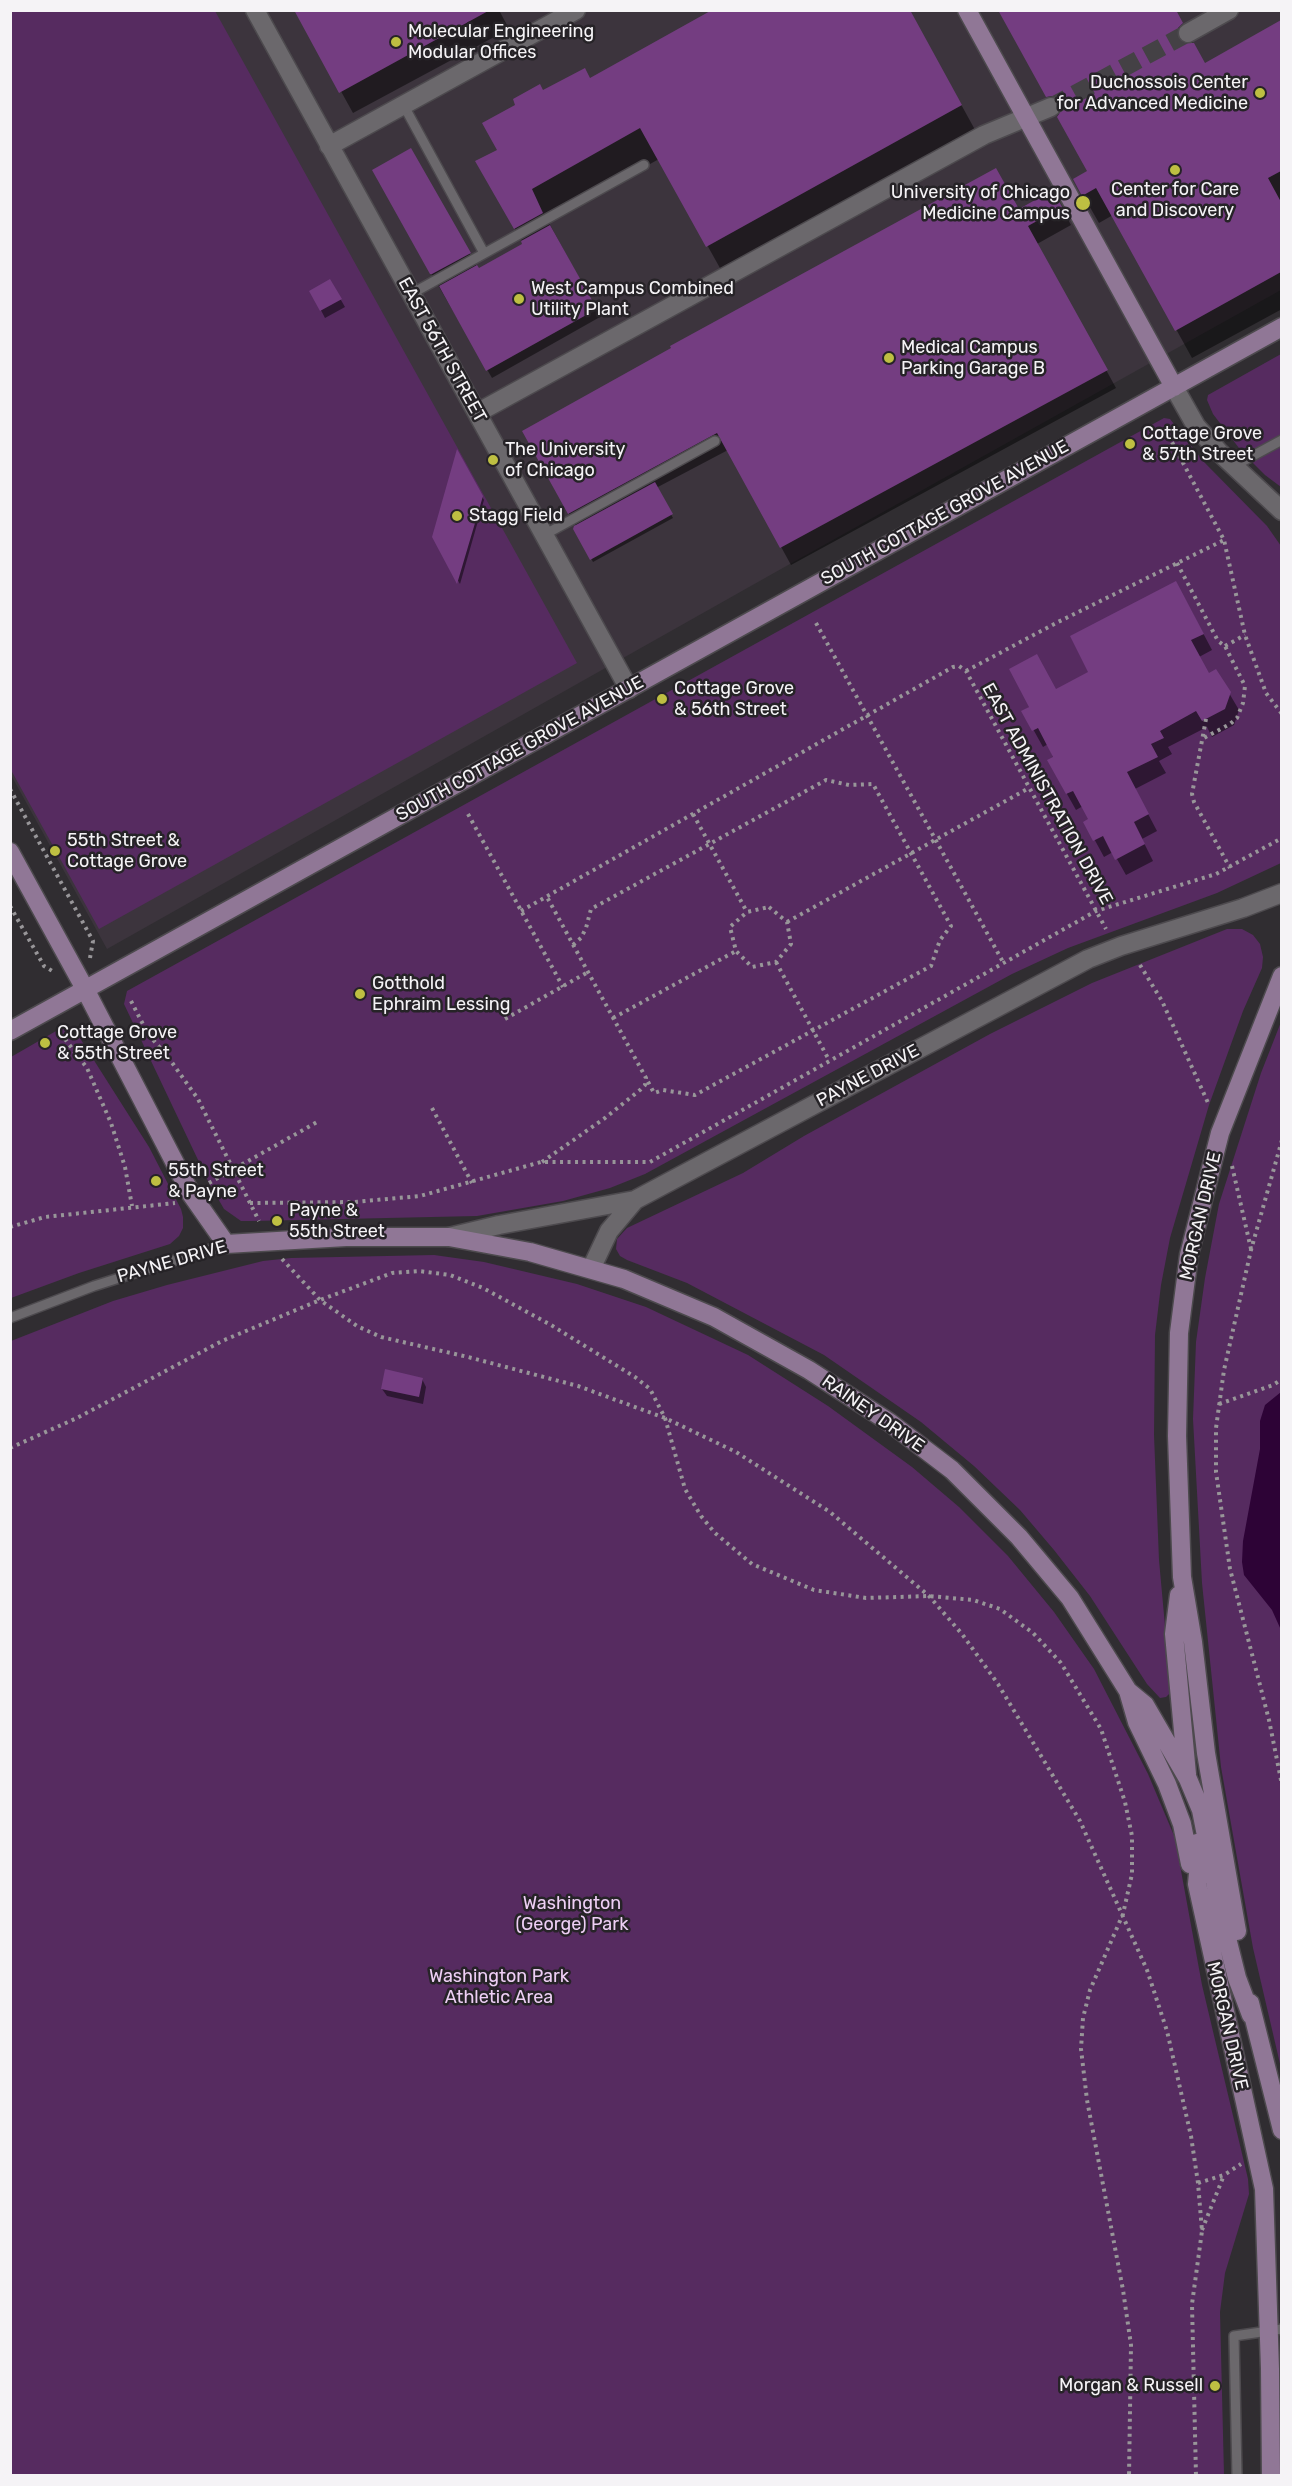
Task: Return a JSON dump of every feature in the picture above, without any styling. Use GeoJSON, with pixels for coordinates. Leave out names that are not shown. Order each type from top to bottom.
{"type":"FeatureCollection","features":[{"type":"Feature","properties":{"kind":"street","name":"EAST 56TH STREET"},"geometry":{"type":"LineString","coordinates":[[255,10],[629,689]]}},
{"type":"Feature","properties":{"kind":"street"},"geometry":{"type":"LineString","coordinates":[[329,146],[576,10]]}},
{"type":"Feature","properties":{"kind":"street"},"geometry":{"type":"LineString","coordinates":[[966,10],[1196,426],[1281,511]]}},
{"type":"Feature","properties":{"kind":"street"},"geometry":{"type":"LineString","coordinates":[[1188,33],[1229,10]]}},
{"type":"Feature","properties":{"kind":"street"},"geometry":{"type":"LineString","coordinates":[[477,413],[984,135],[1051,107]]}},
{"type":"Feature","properties":{"kind":"street","name":"SOUTH COTTAGE GROVE AVENUE"},"geometry":{"type":"LineString","coordinates":[[10,1031],[1281,327]]}},
{"type":"Feature","properties":{"kind":"street"},"geometry":{"type":"LineString","coordinates":[[10,852],[85,989],[191,1194],[226,1244]]}},
{"type":"Feature","properties":{"kind":"street","name":"PAYNE DRIVE"},"geometry":{"type":"LineString","coordinates":[[449,1237],[499,1225],[635,1200],[1088,959],[1243,908],[1281,893]]}},
{"type":"Feature","properties":{"kind":"street","name":"MORGAN DRIVE"},"geometry":{"type":"LineString","coordinates":[[1281,976],[1220,1133],[1189,1255],[1179,1333],[1177,1436],[1182,1577],[1193,1641],[1206,1753],[1247,1978],[1251,2015],[1281,2130]]}},
{"type":"Feature","properties":{"kind":"street"},"geometry":{"type":"LineString","coordinates":[[591,1269],[609,1231],[635,1200]]}},
{"type":"Feature","properties":{"kind":"street","name":"PAYNE DRIVE"},"geometry":{"type":"LineString","coordinates":[[226,1244],[346,1237],[449,1237],[530,1252]]}},
{"type":"Feature","properties":{"kind":"street","name":"RAINEY DRIVE"},"geometry":{"type":"LineString","coordinates":[[530,1252],[624,1279],[714,1317],[809,1370],[889,1422],[952,1470],[1019,1537],[1070,1598],[1128,1691],[1137,1722],[1167,1784],[1182,1824],[1189,1863],[1197,1884]]}},
{"type":"Feature","properties":{"kind":"street","name":"MORGAN DRIVE"},"geometry":{"type":"LineString","coordinates":[[1182,1577],[1174,1634],[1188,1779],[1199,1862],[1197,1884],[1264,2189],[1275,2330],[1271,2475]]}},
{"type":"Feature","properties":{"kind":"street","name":"RAINEY DRIVE"},"geometry":{"type":"LineString","coordinates":[[1128,1691],[1144,1705],[1188,1779]]}},
{"type":"Feature","properties":{"kind":"street"},"geometry":{"type":"LineString","coordinates":[[1188,1779],[1201,1810],[1237,1978],[1251,2015]]}},
{"type":"Feature","properties":{"kind":"lane"},"geometry":{"type":"LineString","coordinates":[[404,106],[484,253]]}},
{"type":"Feature","properties":{"kind":"lane"},"geometry":{"type":"LineString","coordinates":[[411,294],[644,165]]}},
{"type":"Feature","properties":{"kind":"lane"},"geometry":{"type":"LineString","coordinates":[[1234,466],[1281,440]]}},
{"type":"Feature","properties":{"kind":"lane"},"geometry":{"type":"LineString","coordinates":[[544,535],[715,441]]}},
{"type":"Feature","properties":{"kind":"lane","name":"PAYNE DRIVE"},"geometry":{"type":"LineString","coordinates":[[10,1318],[94,1286],[226,1244]]}},
{"type":"Feature","properties":{"kind":"lane"},"geometry":{"type":"LineString","coordinates":[[1237,2475],[1234,2336],[1275,2330]]}},
{"type":"Feature","properties":{"kind":"path"},"geometry":{"type":"LineString","coordinates":[[1165,429],[1224,540],[1245,635],[1266,693],[1281,714]]}},
{"type":"Feature","properties":{"kind":"path"},"geometry":{"type":"LineString","coordinates":[[521,911],[953,667],[959,666],[966,671],[1058,622],[1224,540]]}},
{"type":"Feature","properties":{"kind":"path"},"geometry":{"type":"LineString","coordinates":[[1176,563],[1218,641],[1225,646],[1242,676],[1245,686],[1243,703],[1237,718],[1202,739]]}},
{"type":"Feature","properties":{"kind":"path"},"geometry":{"type":"LineString","coordinates":[[816,623],[1004,963]]}},
{"type":"Feature","properties":{"kind":"path"},"geometry":{"type":"LineString","coordinates":[[1225,646],[1245,635]]}},
{"type":"Feature","properties":{"kind":"path","name":"EAST ADMINISTRATION DRIVE"},"geometry":{"type":"LineString","coordinates":[[966,671],[1106,929]]}},
{"type":"Feature","properties":{"kind":"path"},"geometry":{"type":"LineString","coordinates":[[1206,718],[1192,794],[1194,802],[1230,868]]}},
{"type":"Feature","properties":{"kind":"path"},"geometry":{"type":"LineString","coordinates":[[547,897],[573,945],[654,1093],[663,1090],[695,1095],[930,966],[940,940],[951,926],[873,784],[849,785],[826,780],[591,909],[586,928],[581,938],[573,945]]}},
{"type":"Feature","properties":{"kind":"path"},"geometry":{"type":"LineString","coordinates":[[787,922],[1029,788]]}},
{"type":"Feature","properties":{"kind":"path"},"geometry":{"type":"LineString","coordinates":[[10,789],[93,941]]}},
{"type":"Feature","properties":{"kind":"path"},"geometry":{"type":"LineString","coordinates":[[468,814],[563,987]]}},
{"type":"Feature","properties":{"kind":"path"},"geometry":{"type":"LineString","coordinates":[[693,814],[747,912]]}},
{"type":"Feature","properties":{"kind":"path"},"geometry":{"type":"LineString","coordinates":[[250,1203],[354,1202],[420,1196],[541,1162],[650,1162],[1096,911],[1230,868],[1281,837]]}},
{"type":"Feature","properties":{"kind":"path"},"geometry":{"type":"LineString","coordinates":[[10,906],[44,966]]}},
{"type":"Feature","properties":{"kind":"path"},"geometry":{"type":"LineString","coordinates":[[769,907],[787,922],[792,944],[776,962],[752,967],[736,951],[730,927],[747,912],[769,907]]}},
{"type":"Feature","properties":{"kind":"path"},"geometry":{"type":"LineString","coordinates":[[613,1018],[736,951]]}},
{"type":"Feature","properties":{"kind":"path"},"geometry":{"type":"LineString","coordinates":[[776,962],[829,1060]]}},
{"type":"Feature","properties":{"kind":"path"},"geometry":{"type":"LineString","coordinates":[[1140,965],[1162,1001],[1209,1105]]}},
{"type":"Feature","properties":{"kind":"path"},"geometry":{"type":"LineString","coordinates":[[505,1019],[588,972]]}},
{"type":"Feature","properties":{"kind":"path"},"geometry":{"type":"LineString","coordinates":[[131,1001],[148,1034],[168,1057],[198,1099],[259,1221]]}},
{"type":"Feature","properties":{"kind":"path"},"geometry":{"type":"LineString","coordinates":[[65,1039],[87,1068],[111,1123],[124,1167],[132,1206]]}},
{"type":"Feature","properties":{"kind":"path"},"geometry":{"type":"LineString","coordinates":[[541,1162],[640,1090],[645,1085],[646,1078]]}},
{"type":"Feature","properties":{"kind":"path"},"geometry":{"type":"LineString","coordinates":[[432,1108],[472,1183]]}},
{"type":"Feature","properties":{"kind":"path"},"geometry":{"type":"LineString","coordinates":[[209,1183],[319,1121]]}},
{"type":"Feature","properties":{"kind":"path"},"geometry":{"type":"LineString","coordinates":[[1281,1140],[1251,1250],[1224,1370],[1216,1428],[1216,1472],[1230,1569],[1269,1720],[1281,1785]]}},
{"type":"Feature","properties":{"kind":"path"},"geometry":{"type":"LineString","coordinates":[[1232,1166],[1251,1250]]}},
{"type":"Feature","properties":{"kind":"path"},"geometry":{"type":"LineString","coordinates":[[10,1227],[45,1217],[132,1206],[168,1206],[177,1203]]}},
{"type":"Feature","properties":{"kind":"path"},"geometry":{"type":"LineString","coordinates":[[282,1259],[320,1300],[357,1326],[381,1337],[578,1386],[665,1418],[736,1452],[830,1512],[929,1596],[962,1634],[998,1684],[1080,1821],[1147,1970],[1167,2031],[1191,2136],[1202,2231],[1192,2304],[1196,2475]]}},
{"type":"Feature","properties":{"kind":"path"},"geometry":{"type":"LineString","coordinates":[[10,1448],[77,1418],[222,1341],[320,1300],[392,1273],[419,1271],[450,1275],[483,1288],[551,1325],[635,1377],[650,1389],[665,1418],[685,1489],[701,1516],[716,1533],[752,1564],[814,1590],[866,1598],[929,1596],[973,1600],[1000,1609],[1033,1633],[1061,1663],[1101,1729],[1125,1802],[1130,1825],[1132,1874],[1123,1914],[1090,1990],[1083,2018],[1081,2049],[1087,2100],[1131,2344],[1129,2475]]}},
{"type":"Feature","properties":{"kind":"path"},"geometry":{"type":"LineString","coordinates":[[1219,1404],[1274,1385],[1281,1379]]}},
{"type":"Feature","properties":{"kind":"path"},"geometry":{"type":"LineString","coordinates":[[1198,2183],[1224,2175],[1245,2162]]}},
{"type":"Feature","properties":{"kind":"path"},"geometry":{"type":"LineString","coordinates":[[1202,2231],[1224,2175]]}},
{"type":"Feature","properties":{"kind":"shaded area","name":"The University of Chicago"},"geometry":{"type":"Polygon","coordinates":[[[10,11],[1281,11],[1281,290],[107,949],[11,775],[10,11]]]}},
{"type":"Feature","properties":{"kind":"shaded area"},"geometry":{"type":"Polygon","coordinates":[[[1281,1392],[1281,1630],[1272,1610],[1244,1575],[1242,1562],[1243,1541],[1260,1449],[1260,1421],[1265,1405],[1281,1392]]]}},
{"type":"Feature","properties":{"kind":"green space"},"geometry":{"type":"Polygon","coordinates":[[[10,11],[215,11],[577,663],[99,929],[11,770],[10,11]]]}},
{"type":"Feature","properties":{"kind":"green space"},"geometry":{"type":"Polygon","coordinates":[[[1281,354],[1281,487],[1242,452],[1213,414],[1207,400],[1208,395],[1281,354]]]}},
{"type":"Feature","properties":{"kind":"green space"},"geometry":{"type":"Polygon","coordinates":[[[1164,418],[1170,419],[1204,462],[1267,526],[1281,546],[1281,863],[1217,893],[1068,948],[1012,974],[645,1174],[610,1188],[563,1201],[477,1216],[241,1221],[224,1209],[209,1183],[124,1004],[127,991],[1164,418]]]}},
{"type":"Feature","properties":{"kind":"green space"},"geometry":{"type":"Polygon","coordinates":[[[1227,929],[1242,929],[1253,935],[1260,944],[1263,957],[1262,968],[1243,1011],[1209,1105],[1170,1238],[1161,1285],[1155,1335],[1154,1435],[1159,1560],[1171,1692],[1166,1697],[1160,1698],[1147,1684],[1090,1596],[1020,1510],[974,1466],[921,1422],[824,1355],[687,1283],[627,1260],[620,1256],[616,1249],[617,1239],[627,1228],[743,1173],[804,1136],[990,1034],[1092,983],[1227,929]]]}},
{"type":"Feature","properties":{"kind":"green space"},"geometry":{"type":"Polygon","coordinates":[[[1281,1022],[1281,2068],[1253,1948],[1221,1767],[1202,1583],[1193,1419],[1196,1342],[1219,1204],[1261,1073],[1281,1022]]]}},
{"type":"Feature","properties":{"kind":"green space"},"geometry":{"type":"Polygon","coordinates":[[[63,1027],[76,1032],[149,1147],[181,1209],[183,1228],[179,1236],[170,1244],[79,1273],[11,1298],[11,1057],[63,1027]]]}},
{"type":"Feature","properties":{"kind":"green space","name":"Washington (George) Park"},"geometry":{"type":"Polygon","coordinates":[[[434,1255],[484,1262],[577,1284],[646,1307],[748,1355],[828,1406],[912,1467],[959,1507],[1008,1556],[1054,1612],[1094,1669],[1148,1774],[1175,1838],[1202,1985],[1248,2179],[1249,2194],[1225,2273],[1220,2312],[1224,2475],[11,2475],[11,1341],[113,1301],[263,1261],[291,1258],[434,1255]]]}},
{"type":"Feature","properties":{"kind":"building"},"geometry":{"type":"Polygon","coordinates":[[[294,10],[490,10],[339,93],[294,10]]]}},
{"type":"Feature","properties":{"kind":"building"},"geometry":{"type":"Polygon","coordinates":[[[712,10],[910,10],[962,105],[706,247],[640,128],[532,189],[543,213],[514,229],[475,161],[497,150],[482,123],[515,105],[513,99],[540,84],[543,90],[585,68],[590,78],[712,10]]]}},
{"type":"Feature","properties":{"kind":"building","name":"Center for Care and Discovery"},"geometry":{"type":"Polygon","coordinates":[[[998,10],[1176,10],[1183,23],[1178,28],[1178,38],[1183,43],[1194,43],[1205,63],[1281,20],[1281,171],[1268,178],[1281,202],[1281,272],[1175,331],[1096,188],[1082,196],[1073,179],[1087,171],[1057,117],[1062,109],[1061,102],[1053,96],[1046,97],[998,10]]]}},
{"type":"Feature","properties":{"kind":"building"},"geometry":{"type":"Polygon","coordinates":[[[411,148],[471,253],[432,274],[372,170],[411,148]]]}},
{"type":"Feature","properties":{"kind":"building","name":"Medical Campus Parking Garage B"},"geometry":{"type":"Polygon","coordinates":[[[996,168],[1019,209],[1053,190],[1062,207],[1028,226],[1108,370],[780,548],[717,433],[568,514],[522,431],[671,348],[670,346],[996,168]]]}},
{"type":"Feature","properties":{"kind":"building","name":"West Campus Combined Utility Plant"},"geometry":{"type":"Polygon","coordinates":[[[550,225],[597,309],[486,371],[439,286],[477,265],[479,268],[550,225]]]}},
{"type":"Feature","properties":{"kind":"building"},"geometry":{"type":"Polygon","coordinates":[[[330,279],[342,299],[320,311],[309,291],[330,279]]]}},
{"type":"Feature","properties":{"kind":"building","name":"Stagg Field"},"geometry":{"type":"Polygon","coordinates":[[[457,449],[483,496],[457,584],[432,537],[457,449]]]}},
{"type":"Feature","properties":{"kind":"building"},"geometry":{"type":"Polygon","coordinates":[[[655,482],[673,514],[590,560],[573,529],[574,526],[655,482]]]}},
{"type":"Feature","properties":{"kind":"building"},"geometry":{"type":"Polygon","coordinates":[[[1176,581],[1204,634],[1191,640],[1209,673],[1216,669],[1231,692],[1225,709],[1202,721],[1196,711],[1160,731],[1164,738],[1151,744],[1158,757],[1127,772],[1149,814],[1134,822],[1145,844],[1115,860],[1103,836],[1093,841],[1083,822],[1088,819],[1073,791],[1066,794],[1047,760],[1053,757],[1038,728],[1032,731],[1021,711],[1029,707],[1009,669],[1037,654],[1056,689],[1088,672],[1070,636],[1176,581]]]}},
{"type":"Feature","properties":{"kind":"building"},"geometry":{"type":"Polygon","coordinates":[[[385,1369],[423,1378],[419,1397],[381,1389],[385,1369]]]}},
{"type":"Feature","properties":{"kind":"tunnel"},"geometry":{"type":"LineString","coordinates":[[1051,107],[1188,33]]}},
{"type":"Feature","properties":{"kind":"place","name":"Molecular Engineering Modular Offices"},"geometry":{"type":"Point","coordinates":[396,42]}},
{"type":"Feature","properties":{"kind":"place","name":"Duchossois Center for Advanced Medicine"},"geometry":{"type":"Point","coordinates":[1260,93]}},
{"type":"Feature","properties":{"kind":"place","name":"Center for Care and Discovery"},"geometry":{"type":"Point","coordinates":[1175,170]}},
{"type":"Feature","properties":{"kind":"place","name":"University of Chicago Medicine Campus"},"geometry":{"type":"Point","coordinates":[1083,203]}},
{"type":"Feature","properties":{"kind":"place","name":"West Campus Combined Utility Plant"},"geometry":{"type":"Point","coordinates":[519,299]}},
{"type":"Feature","properties":{"kind":"place","name":"Medical Campus Parking Garage B"},"geometry":{"type":"Point","coordinates":[889,358]}},
{"type":"Feature","properties":{"kind":"place","name":"Cottage Grove & 57th Street"},"geometry":{"type":"Point","coordinates":[1130,444]}},
{"type":"Feature","properties":{"kind":"place","name":"The University of Chicago"},"geometry":{"type":"Point","coordinates":[493,460]}},
{"type":"Feature","properties":{"kind":"place","name":"Stagg Field"},"geometry":{"type":"Point","coordinates":[457,516]}},
{"type":"Feature","properties":{"kind":"place","name":"Cottage Grove & 56th Street"},"geometry":{"type":"Point","coordinates":[662,699]}},
{"type":"Feature","properties":{"kind":"place","name":"55th Street & Cottage Grove"},"geometry":{"type":"Point","coordinates":[55,851]}},
{"type":"Feature","properties":{"kind":"place","name":"Gotthold Ephraim Lessing"},"geometry":{"type":"Point","coordinates":[360,994]}},
{"type":"Feature","properties":{"kind":"place","name":"Cottage Grove & 55th Street"},"geometry":{"type":"Point","coordinates":[45,1043]}},
{"type":"Feature","properties":{"kind":"place","name":"55th Street & Payne"},"geometry":{"type":"Point","coordinates":[156,1181]}},
{"type":"Feature","properties":{"kind":"place","name":"Payne & 55th Street"},"geometry":{"type":"Point","coordinates":[277,1221]}},
{"type":"Feature","properties":{"kind":"place","name":"Morgan & Russell"},"geometry":{"type":"Point","coordinates":[1215,2386]}},
{"type":"Feature","properties":{"kind":"park label","name":"Washington Park Athletic Area"},"geometry":{"type":"Point","coordinates":[499,1987]}}]}
